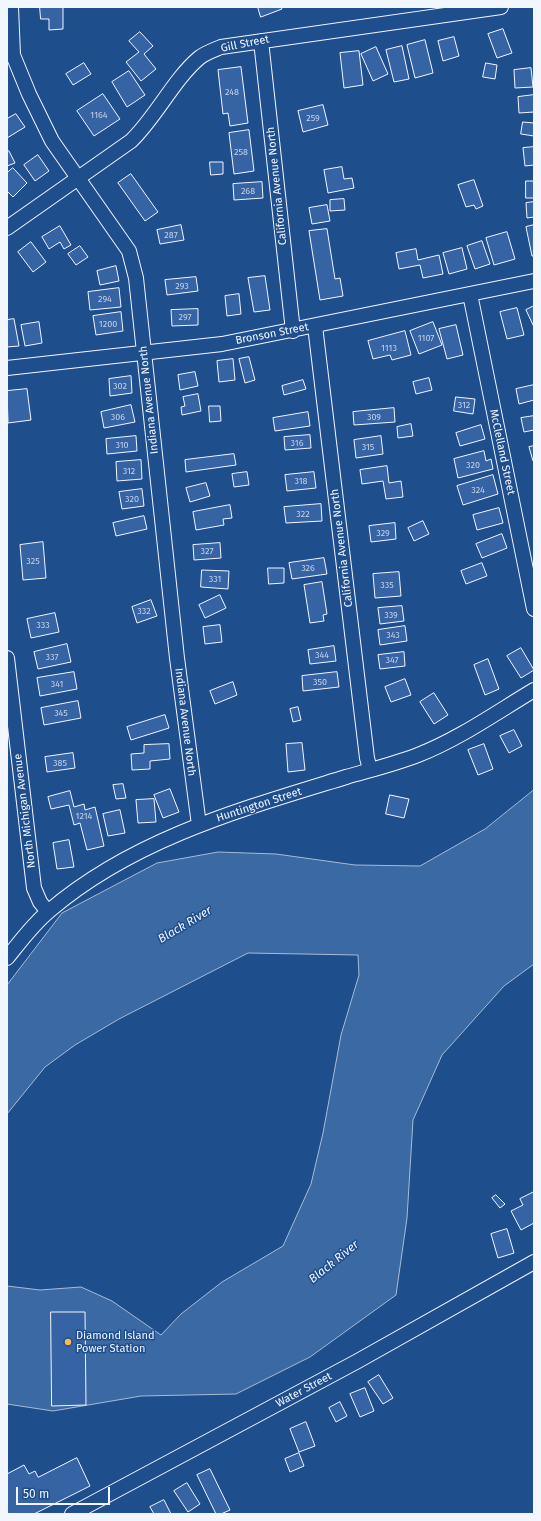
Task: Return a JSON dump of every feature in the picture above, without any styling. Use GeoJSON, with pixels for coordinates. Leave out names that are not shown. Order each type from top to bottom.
{"type":"FeatureCollection","features":[{"type":"Feature","properties":{"kind":"street","name":"Indiana Avenue North"},"geometry":{"type":"LineString","coordinates":[[11,7],[10,55],[52,140],[129,251],[136,278],[177,658],[199,825]]}},
{"type":"Feature","properties":{"kind":"street","name":"Gill Street"},"geometry":{"type":"LineString","coordinates":[[7,228],[136,137],[144,129],[190,67],[201,57],[221,47],[501,7]]}},
{"type":"Feature","properties":{"kind":"street","name":"California Avenue North"},"geometry":{"type":"LineString","coordinates":[[261,41],[293,331]]}},
{"type":"Feature","properties":{"kind":"street","name":"Bronson Street"},"geometry":{"type":"LineString","coordinates":[[7,368],[145,354],[222,344],[293,331],[534,281]]}},
{"type":"Feature","properties":{"kind":"street","name":"McClelland Street"},"geometry":{"type":"LineString","coordinates":[[470,294],[534,609]]}},
{"type":"Feature","properties":{"kind":"street","name":"California Avenue North"},"geometry":{"type":"LineString","coordinates":[[315,326],[367,758],[370,769]]}},
{"type":"Feature","properties":{"kind":"street","name":"North Michigan Avenue"},"geometry":{"type":"LineString","coordinates":[[7,658],[34,888],[40,902],[48,912]]}},
{"type":"Feature","properties":{"kind":"street","name":"Huntington Street"},"geometry":{"type":"LineString","coordinates":[[7,958],[48,912],[80,887],[134,854],[199,825],[370,769],[418,755],[446,741],[534,690]]}},
{"type":"Feature","properties":{"kind":"street","name":"Water Street"},"geometry":{"type":"LineString","coordinates":[[72,1514],[356,1362],[534,1262]]}},
{"type":"Feature","properties":{"kind":"water","name":"Black River"},"geometry":{"type":"Polygon","coordinates":[[[534,790],[534,964],[504,986],[442,1055],[413,1120],[407,1218],[396,1295],[310,1357],[236,1394],[141,1396],[53,1411],[7,1404],[7,1286],[40,1290],[81,1287],[112,1301],[161,1335],[181,1314],[222,1282],[283,1246],[311,1184],[323,1133],[341,1035],[359,975],[358,955],[248,953],[119,1019],[75,1045],[45,1067],[7,1114],[7,985],[62,913],[157,863],[218,852],[276,854],[355,865],[420,866],[485,829],[534,790]]]}},
{"type":"Feature","properties":{"kind":"building"},"geometry":{"type":"Polygon","coordinates":[[[40,7],[63,7],[63,29],[49,30],[49,19],[41,19],[40,7]]]}},
{"type":"Feature","properties":{"kind":"building"},"geometry":{"type":"Polygon","coordinates":[[[258,7],[281,7],[282,9],[261,17],[258,7]]]}},
{"type":"Feature","properties":{"kind":"building"},"geometry":{"type":"Polygon","coordinates":[[[503,29],[512,53],[497,58],[488,34],[503,29]]]}},
{"type":"Feature","properties":{"kind":"building"},"geometry":{"type":"Polygon","coordinates":[[[140,32],[153,46],[144,54],[156,69],[141,81],[126,62],[139,52],[129,41],[140,32]]]}},
{"type":"Feature","properties":{"kind":"building"},"geometry":{"type":"Polygon","coordinates":[[[454,37],[459,56],[443,61],[438,41],[454,37]]]}},
{"type":"Feature","properties":{"kind":"building"},"geometry":{"type":"Polygon","coordinates":[[[425,40],[433,73],[415,78],[407,45],[425,40]]]}},
{"type":"Feature","properties":{"kind":"building"},"geometry":{"type":"Polygon","coordinates":[[[402,46],[409,79],[394,82],[386,50],[402,46]]]}},
{"type":"Feature","properties":{"kind":"building"},"geometry":{"type":"Polygon","coordinates":[[[376,47],[388,74],[373,81],[361,54],[376,47]]]}},
{"type":"Feature","properties":{"kind":"building"},"geometry":{"type":"Polygon","coordinates":[[[359,51],[363,85],[344,88],[340,53],[359,51]]]}},
{"type":"Feature","properties":{"kind":"building"},"geometry":{"type":"Polygon","coordinates":[[[84,63],[91,74],[73,85],[66,74],[84,63]]]}},
{"type":"Feature","properties":{"kind":"building"},"geometry":{"type":"Polygon","coordinates":[[[486,63],[497,65],[495,79],[483,77],[486,63]]]}},
{"type":"Feature","properties":{"kind":"building"},"geometry":{"type":"Polygon","coordinates":[[[241,67],[248,123],[230,126],[228,113],[223,114],[218,70],[241,67]]]}},
{"type":"Feature","properties":{"kind":"building"},"geometry":{"type":"Polygon","coordinates":[[[531,68],[533,87],[515,88],[514,70],[531,68]]]}},
{"type":"Feature","properties":{"kind":"building"},"geometry":{"type":"Polygon","coordinates":[[[129,71],[145,95],[127,107],[112,82],[129,71]]]}},
{"type":"Feature","properties":{"kind":"building"},"geometry":{"type":"Polygon","coordinates":[[[103,94],[120,119],[94,136],[77,111],[103,94]]]}},
{"type":"Feature","properties":{"kind":"building"},"geometry":{"type":"Polygon","coordinates":[[[534,95],[534,112],[519,113],[518,97],[534,95]]]}},
{"type":"Feature","properties":{"kind":"building"},"geometry":{"type":"Polygon","coordinates":[[[323,105],[328,125],[303,132],[298,111],[323,105]]]}},
{"type":"Feature","properties":{"kind":"building"},"geometry":{"type":"Polygon","coordinates":[[[16,114],[25,127],[7,138],[7,119],[16,114]]]}},
{"type":"Feature","properties":{"kind":"building"},"geometry":{"type":"Polygon","coordinates":[[[523,122],[534,123],[534,136],[521,134],[523,122]]]}},
{"type":"Feature","properties":{"kind":"building"},"geometry":{"type":"Polygon","coordinates":[[[249,130],[254,171],[234,174],[229,133],[249,130]]]}},
{"type":"Feature","properties":{"kind":"building"},"geometry":{"type":"Polygon","coordinates":[[[534,147],[534,165],[525,166],[523,148],[534,147]]]}},
{"type":"Feature","properties":{"kind":"building"},"geometry":{"type":"Polygon","coordinates":[[[9,151],[15,163],[7,166],[7,152],[9,151]]]}},
{"type":"Feature","properties":{"kind":"building"},"geometry":{"type":"Polygon","coordinates":[[[38,155],[49,171],[35,181],[24,165],[38,155]]]}},
{"type":"Feature","properties":{"kind":"building"},"geometry":{"type":"Polygon","coordinates":[[[210,162],[223,162],[223,174],[211,175],[210,162]]]}},
{"type":"Feature","properties":{"kind":"building"},"geometry":{"type":"Polygon","coordinates":[[[342,167],[344,179],[352,178],[354,188],[328,193],[324,170],[342,167]]]}},
{"type":"Feature","properties":{"kind":"building"},"geometry":{"type":"Polygon","coordinates":[[[13,168],[27,183],[13,197],[7,191],[7,173],[13,168]]]}},
{"type":"Feature","properties":{"kind":"building"},"geometry":{"type":"Polygon","coordinates":[[[131,174],[158,212],[145,221],[118,183],[131,174]]]}},
{"type":"Feature","properties":{"kind":"building"},"geometry":{"type":"Polygon","coordinates":[[[474,180],[483,206],[476,209],[474,205],[466,207],[458,185],[474,180]]]}},
{"type":"Feature","properties":{"kind":"building"},"geometry":{"type":"Polygon","coordinates":[[[526,181],[534,181],[534,198],[526,198],[526,181]]]}},
{"type":"Feature","properties":{"kind":"building"},"geometry":{"type":"Polygon","coordinates":[[[262,182],[263,198],[234,200],[233,184],[262,182]]]}},
{"type":"Feature","properties":{"kind":"building"},"geometry":{"type":"Polygon","coordinates":[[[344,199],[345,210],[330,211],[330,200],[344,199]]]}},
{"type":"Feature","properties":{"kind":"building"},"geometry":{"type":"Polygon","coordinates":[[[534,202],[534,217],[527,218],[526,203],[534,202]]]}},
{"type":"Feature","properties":{"kind":"building"},"geometry":{"type":"Polygon","coordinates":[[[327,205],[330,221],[312,224],[309,208],[327,205]]]}},
{"type":"Feature","properties":{"kind":"building"},"geometry":{"type":"Polygon","coordinates":[[[181,225],[184,240],[160,244],[157,230],[181,225]]]}},
{"type":"Feature","properties":{"kind":"building"},"geometry":{"type":"Polygon","coordinates":[[[534,225],[534,256],[532,256],[526,227],[534,225]]]}},
{"type":"Feature","properties":{"kind":"building"},"geometry":{"type":"Polygon","coordinates":[[[60,226],[71,245],[64,249],[60,242],[49,249],[42,237],[60,226]]]}},
{"type":"Feature","properties":{"kind":"building"},"geometry":{"type":"Polygon","coordinates":[[[327,229],[335,279],[340,278],[343,296],[320,300],[309,231],[327,229]]]}},
{"type":"Feature","properties":{"kind":"building"},"geometry":{"type":"Polygon","coordinates":[[[507,232],[515,259],[494,265],[486,238],[507,232]]]}},
{"type":"Feature","properties":{"kind":"building"},"geometry":{"type":"Polygon","coordinates":[[[482,241],[490,264],[475,269],[467,246],[482,241]]]}},
{"type":"Feature","properties":{"kind":"building"},"geometry":{"type":"Polygon","coordinates":[[[31,242],[46,262],[33,272],[18,252],[31,242]]]}},
{"type":"Feature","properties":{"kind":"building"},"geometry":{"type":"Polygon","coordinates":[[[80,246],[88,257],[76,265],[68,254],[80,246]]]}},
{"type":"Feature","properties":{"kind":"building"},"geometry":{"type":"Polygon","coordinates":[[[462,248],[467,269],[449,274],[443,253],[462,248]]]}},
{"type":"Feature","properties":{"kind":"building"},"geometry":{"type":"Polygon","coordinates":[[[416,249],[418,260],[439,255],[443,274],[423,278],[420,265],[399,269],[396,253],[416,249]]]}},
{"type":"Feature","properties":{"kind":"building"},"geometry":{"type":"Polygon","coordinates":[[[116,266],[119,281],[100,285],[97,271],[116,266]]]}},
{"type":"Feature","properties":{"kind":"building"},"geometry":{"type":"Polygon","coordinates":[[[265,276],[270,310],[254,312],[248,278],[265,276]]]}},
{"type":"Feature","properties":{"kind":"building"},"geometry":{"type":"Polygon","coordinates":[[[196,277],[198,291],[167,295],[165,280],[196,277]]]}},
{"type":"Feature","properties":{"kind":"building"},"geometry":{"type":"Polygon","coordinates":[[[119,288],[121,307],[90,310],[88,292],[119,288]]]}},
{"type":"Feature","properties":{"kind":"building"},"geometry":{"type":"Polygon","coordinates":[[[239,294],[241,314],[227,316],[225,296],[239,294]]]}},
{"type":"Feature","properties":{"kind":"building"},"geometry":{"type":"Polygon","coordinates":[[[534,306],[534,327],[526,310],[534,306]]]}},
{"type":"Feature","properties":{"kind":"building"},"geometry":{"type":"Polygon","coordinates":[[[517,308],[524,335],[507,339],[500,312],[517,308]]]}},
{"type":"Feature","properties":{"kind":"building"},"geometry":{"type":"Polygon","coordinates":[[[198,309],[198,325],[172,326],[171,310],[198,309]]]}},
{"type":"Feature","properties":{"kind":"building"},"geometry":{"type":"Polygon","coordinates":[[[121,312],[123,331],[96,335],[93,316],[121,312]]]}},
{"type":"Feature","properties":{"kind":"building"},"geometry":{"type":"Polygon","coordinates":[[[14,319],[19,346],[7,347],[7,320],[14,319]]]}},
{"type":"Feature","properties":{"kind":"building"},"geometry":{"type":"Polygon","coordinates":[[[39,322],[42,343],[25,346],[21,325],[39,322]]]}},
{"type":"Feature","properties":{"kind":"building"},"geometry":{"type":"Polygon","coordinates":[[[433,322],[442,345],[419,354],[410,331],[433,322]]]}},
{"type":"Feature","properties":{"kind":"building"},"geometry":{"type":"Polygon","coordinates":[[[456,325],[463,355],[447,359],[439,329],[456,325]]]}},
{"type":"Feature","properties":{"kind":"building"},"geometry":{"type":"Polygon","coordinates":[[[405,331],[411,355],[392,360],[390,355],[373,359],[368,341],[405,331]]]}},
{"type":"Feature","properties":{"kind":"building"},"geometry":{"type":"Polygon","coordinates":[[[249,357],[255,380],[245,383],[239,359],[249,357]]]}},
{"type":"Feature","properties":{"kind":"building"},"geometry":{"type":"Polygon","coordinates":[[[233,359],[235,380],[219,382],[217,361],[233,359]]]}},
{"type":"Feature","properties":{"kind":"building"},"geometry":{"type":"Polygon","coordinates":[[[195,372],[198,386],[180,390],[178,375],[195,372]]]}},
{"type":"Feature","properties":{"kind":"building"},"geometry":{"type":"Polygon","coordinates":[[[131,376],[132,393],[110,396],[109,379],[131,376]]]}},
{"type":"Feature","properties":{"kind":"building"},"geometry":{"type":"Polygon","coordinates":[[[429,378],[432,390],[416,394],[413,382],[429,378]]]}},
{"type":"Feature","properties":{"kind":"building"},"geometry":{"type":"Polygon","coordinates":[[[303,380],[306,389],[284,395],[282,386],[303,380]]]}},
{"type":"Feature","properties":{"kind":"building"},"geometry":{"type":"Polygon","coordinates":[[[534,385],[534,400],[519,404],[516,389],[534,385]]]}},
{"type":"Feature","properties":{"kind":"building"},"geometry":{"type":"Polygon","coordinates":[[[27,389],[31,420],[8,423],[7,391],[27,389]]]}},
{"type":"Feature","properties":{"kind":"building"},"geometry":{"type":"Polygon","coordinates":[[[198,394],[201,411],[182,415],[181,407],[185,406],[183,397],[198,394]]]}},
{"type":"Feature","properties":{"kind":"building"},"geometry":{"type":"Polygon","coordinates":[[[456,397],[475,399],[473,414],[454,411],[456,397]]]}},
{"type":"Feature","properties":{"kind":"building"},"geometry":{"type":"Polygon","coordinates":[[[131,405],[135,422],[104,428],[101,412],[131,405]]]}},
{"type":"Feature","properties":{"kind":"building"},"geometry":{"type":"Polygon","coordinates":[[[209,406],[220,406],[221,421],[210,422],[209,406]]]}},
{"type":"Feature","properties":{"kind":"building"},"geometry":{"type":"Polygon","coordinates":[[[394,408],[395,422],[354,425],[353,412],[394,408]]]}},
{"type":"Feature","properties":{"kind":"building"},"geometry":{"type":"Polygon","coordinates":[[[308,412],[310,426],[275,431],[273,418],[308,412]]]}},
{"type":"Feature","properties":{"kind":"building"},"geometry":{"type":"Polygon","coordinates":[[[534,416],[534,430],[524,432],[521,418],[534,416]]]}},
{"type":"Feature","properties":{"kind":"building"},"geometry":{"type":"Polygon","coordinates":[[[411,424],[413,436],[398,438],[397,427],[411,424]]]}},
{"type":"Feature","properties":{"kind":"building"},"geometry":{"type":"Polygon","coordinates":[[[481,425],[485,439],[460,446],[456,433],[481,425]]]}},
{"type":"Feature","properties":{"kind":"building"},"geometry":{"type":"Polygon","coordinates":[[[310,435],[311,448],[285,450],[284,437],[310,435]]]}},
{"type":"Feature","properties":{"kind":"building"},"geometry":{"type":"Polygon","coordinates":[[[136,436],[137,451],[107,454],[106,439],[136,436]]]}},
{"type":"Feature","properties":{"kind":"building"},"geometry":{"type":"Polygon","coordinates":[[[381,436],[383,454],[356,458],[354,440],[381,436]]]}},
{"type":"Feature","properties":{"kind":"building"},"geometry":{"type":"Polygon","coordinates":[[[534,446],[534,460],[533,461],[529,447],[534,446]]]}},
{"type":"Feature","properties":{"kind":"building"},"geometry":{"type":"Polygon","coordinates":[[[484,451],[486,461],[491,459],[493,469],[458,478],[454,459],[484,451]]]}},
{"type":"Feature","properties":{"kind":"building"},"geometry":{"type":"Polygon","coordinates":[[[234,454],[236,465],[186,472],[185,460],[234,454]]]}},
{"type":"Feature","properties":{"kind":"building"},"geometry":{"type":"Polygon","coordinates":[[[141,460],[142,479],[117,481],[116,462],[141,460]]]}},
{"type":"Feature","properties":{"kind":"building"},"geometry":{"type":"Polygon","coordinates":[[[387,466],[389,483],[401,481],[403,497],[386,499],[383,481],[362,484],[360,470],[387,466]]]}},
{"type":"Feature","properties":{"kind":"building"},"geometry":{"type":"Polygon","coordinates":[[[247,472],[249,485],[234,487],[232,474],[247,472]]]}},
{"type":"Feature","properties":{"kind":"building"},"geometry":{"type":"Polygon","coordinates":[[[314,472],[316,488],[287,491],[285,475],[314,472]]]}},
{"type":"Feature","properties":{"kind":"building"},"geometry":{"type":"Polygon","coordinates":[[[493,475],[498,494],[463,505],[457,486],[493,475]]]}},
{"type":"Feature","properties":{"kind":"building"},"geometry":{"type":"Polygon","coordinates":[[[206,483],[210,496],[190,502],[186,488],[206,483]]]}},
{"type":"Feature","properties":{"kind":"building"},"geometry":{"type":"Polygon","coordinates":[[[142,489],[144,506],[122,509],[119,492],[142,489]]]}},
{"type":"Feature","properties":{"kind":"building"},"geometry":{"type":"Polygon","coordinates":[[[321,504],[322,521],[286,523],[284,507],[321,504]]]}},
{"type":"Feature","properties":{"kind":"building"},"geometry":{"type":"Polygon","coordinates":[[[230,505],[232,518],[223,519],[224,525],[196,530],[193,512],[230,505]]]}},
{"type":"Feature","properties":{"kind":"building"},"geometry":{"type":"Polygon","coordinates":[[[499,508],[503,523],[477,530],[473,515],[499,508]]]}},
{"type":"Feature","properties":{"kind":"building"},"geometry":{"type":"Polygon","coordinates":[[[144,516],[147,529],[116,536],[113,523],[144,516]]]}},
{"type":"Feature","properties":{"kind":"building"},"geometry":{"type":"Polygon","coordinates":[[[423,521],[429,534],[414,541],[408,528],[423,521]]]}},
{"type":"Feature","properties":{"kind":"building"},"geometry":{"type":"Polygon","coordinates":[[[395,523],[396,539],[371,542],[369,526],[395,523]]]}},
{"type":"Feature","properties":{"kind":"building"},"geometry":{"type":"Polygon","coordinates":[[[502,534],[507,548],[482,558],[476,544],[502,534]]]}},
{"type":"Feature","properties":{"kind":"building"},"geometry":{"type":"Polygon","coordinates":[[[43,542],[46,578],[23,580],[20,545],[43,542]]]}},
{"type":"Feature","properties":{"kind":"building"},"geometry":{"type":"Polygon","coordinates":[[[220,543],[221,558],[194,560],[193,545],[220,543]]]}},
{"type":"Feature","properties":{"kind":"building"},"geometry":{"type":"Polygon","coordinates":[[[324,558],[327,574],[292,579],[289,563],[324,558]]]}},
{"type":"Feature","properties":{"kind":"building"},"geometry":{"type":"Polygon","coordinates":[[[482,563],[487,576],[466,584],[461,571],[482,563]]]}},
{"type":"Feature","properties":{"kind":"building"},"geometry":{"type":"Polygon","coordinates":[[[268,568],[284,568],[284,583],[269,584],[268,568]]]}},
{"type":"Feature","properties":{"kind":"building"},"geometry":{"type":"Polygon","coordinates":[[[202,570],[229,571],[228,589],[201,587],[202,570]]]}},
{"type":"Feature","properties":{"kind":"building"},"geometry":{"type":"Polygon","coordinates":[[[399,572],[401,596],[375,598],[373,574],[399,572]]]}},
{"type":"Feature","properties":{"kind":"building"},"geometry":{"type":"Polygon","coordinates":[[[322,582],[327,614],[323,615],[324,621],[310,623],[304,585],[322,582]]]}},
{"type":"Feature","properties":{"kind":"building"},"geometry":{"type":"Polygon","coordinates":[[[220,595],[226,608],[205,618],[199,605],[220,595]]]}},
{"type":"Feature","properties":{"kind":"building"},"geometry":{"type":"Polygon","coordinates":[[[151,600],[157,616],[137,623],[132,607],[151,600]]]}},
{"type":"Feature","properties":{"kind":"building"},"geometry":{"type":"Polygon","coordinates":[[[402,606],[404,621],[380,624],[378,608],[402,606]]]}},
{"type":"Feature","properties":{"kind":"building"},"geometry":{"type":"Polygon","coordinates":[[[55,613],[59,632],[31,638],[27,619],[55,613]]]}},
{"type":"Feature","properties":{"kind":"building"},"geometry":{"type":"Polygon","coordinates":[[[220,625],[222,642],[205,644],[203,627],[220,625]]]}},
{"type":"Feature","properties":{"kind":"building"},"geometry":{"type":"Polygon","coordinates":[[[405,626],[407,641],[380,645],[378,630],[405,626]]]}},
{"type":"Feature","properties":{"kind":"building"},"geometry":{"type":"Polygon","coordinates":[[[67,644],[71,662],[38,669],[34,652],[67,644]]]}},
{"type":"Feature","properties":{"kind":"building"},"geometry":{"type":"Polygon","coordinates":[[[334,646],[336,661],[310,664],[308,650],[334,646]]]}},
{"type":"Feature","properties":{"kind":"building"},"geometry":{"type":"Polygon","coordinates":[[[521,648],[534,670],[521,678],[507,656],[521,648]]]}},
{"type":"Feature","properties":{"kind":"building"},"geometry":{"type":"Polygon","coordinates":[[[404,652],[405,666],[380,669],[378,655],[404,652]]]}},
{"type":"Feature","properties":{"kind":"building"},"geometry":{"type":"Polygon","coordinates":[[[488,659],[499,689],[485,695],[474,665],[488,659]]]}},
{"type":"Feature","properties":{"kind":"building"},"geometry":{"type":"Polygon","coordinates":[[[74,672],[77,689],[40,696],[37,678],[74,672]]]}},
{"type":"Feature","properties":{"kind":"building"},"geometry":{"type":"Polygon","coordinates":[[[337,672],[339,687],[303,691],[302,676],[337,672]]]}},
{"type":"Feature","properties":{"kind":"building"},"geometry":{"type":"Polygon","coordinates":[[[405,679],[411,695],[391,702],[385,687],[405,679]]]}},
{"type":"Feature","properties":{"kind":"building"},"geometry":{"type":"Polygon","coordinates":[[[233,682],[237,695],[215,704],[210,691],[233,682]]]}},
{"type":"Feature","properties":{"kind":"building"},"geometry":{"type":"Polygon","coordinates":[[[434,693],[448,715],[434,724],[420,702],[434,693]]]}},
{"type":"Feature","properties":{"kind":"building"},"geometry":{"type":"Polygon","coordinates":[[[78,701],[81,718],[44,725],[41,708],[78,701]]]}},
{"type":"Feature","properties":{"kind":"building"},"geometry":{"type":"Polygon","coordinates":[[[298,707],[301,720],[293,722],[290,709],[298,707]]]}},
{"type":"Feature","properties":{"kind":"building"},"geometry":{"type":"Polygon","coordinates":[[[165,715],[169,728],[131,740],[127,727],[165,715]]]}},
{"type":"Feature","properties":{"kind":"building"},"geometry":{"type":"Polygon","coordinates":[[[514,730],[522,746],[509,753],[500,736],[514,730]]]}},
{"type":"Feature","properties":{"kind":"building"},"geometry":{"type":"Polygon","coordinates":[[[302,743],[305,770],[288,772],[286,744],[302,743]]]}},
{"type":"Feature","properties":{"kind":"building"},"geometry":{"type":"Polygon","coordinates":[[[169,744],[170,759],[150,761],[150,769],[132,770],[131,754],[144,753],[144,745],[169,744]]]}},
{"type":"Feature","properties":{"kind":"building"},"geometry":{"type":"Polygon","coordinates":[[[484,744],[493,769],[478,775],[468,750],[484,744]]]}},
{"type":"Feature","properties":{"kind":"building"},"geometry":{"type":"Polygon","coordinates":[[[73,753],[75,768],[47,772],[45,757],[73,753]]]}},
{"type":"Feature","properties":{"kind":"building"},"geometry":{"type":"Polygon","coordinates":[[[123,784],[126,798],[116,799],[113,785],[123,784]]]}},
{"type":"Feature","properties":{"kind":"building"},"geometry":{"type":"Polygon","coordinates":[[[170,789],[179,812],[163,818],[154,795],[170,789]]]}},
{"type":"Feature","properties":{"kind":"building"},"geometry":{"type":"Polygon","coordinates":[[[70,791],[74,807],[84,804],[85,810],[95,807],[104,846],[87,850],[80,823],[74,825],[69,805],[51,809],[48,797],[70,791]]]}},
{"type":"Feature","properties":{"kind":"building"},"geometry":{"type":"Polygon","coordinates":[[[390,795],[409,799],[404,818],[386,814],[390,795]]]}},
{"type":"Feature","properties":{"kind":"building"},"geometry":{"type":"Polygon","coordinates":[[[154,799],[156,822],[138,823],[136,800],[154,799]]]}},
{"type":"Feature","properties":{"kind":"building"},"geometry":{"type":"Polygon","coordinates":[[[120,810],[125,833],[108,836],[103,814],[120,810]]]}},
{"type":"Feature","properties":{"kind":"building"},"geometry":{"type":"Polygon","coordinates":[[[69,840],[74,867],[57,869],[53,843],[69,840]]]}},
{"type":"Feature","properties":{"kind":"building"},"geometry":{"type":"Polygon","coordinates":[[[534,1192],[534,1223],[521,1230],[511,1211],[523,1205],[520,1199],[534,1192]]]}},
{"type":"Feature","properties":{"kind":"building"},"geometry":{"type":"Polygon","coordinates":[[[496,1195],[505,1204],[500,1208],[492,1198],[496,1195]]]}},
{"type":"Feature","properties":{"kind":"building"},"geometry":{"type":"Polygon","coordinates":[[[507,1229],[514,1253],[498,1258],[491,1234],[507,1229]]]}},
{"type":"Feature","properties":{"kind":"building","name":"Diamond Island Power Station"},"geometry":{"type":"Polygon","coordinates":[[[51,1312],[85,1312],[86,1405],[52,1406],[51,1312]]]}},
{"type":"Feature","properties":{"kind":"building"},"geometry":{"type":"Polygon","coordinates":[[[379,1375],[393,1398],[383,1404],[368,1382],[379,1375]]]}},
{"type":"Feature","properties":{"kind":"building"},"geometry":{"type":"Polygon","coordinates":[[[365,1388],[374,1411],[360,1417],[350,1394],[365,1388]]]}},
{"type":"Feature","properties":{"kind":"building"},"geometry":{"type":"Polygon","coordinates":[[[340,1402],[347,1416],[336,1422],[329,1408],[340,1402]]]}},
{"type":"Feature","properties":{"kind":"building"},"geometry":{"type":"Polygon","coordinates":[[[306,1422],[315,1446],[299,1452],[290,1429],[306,1422]]]}},
{"type":"Feature","properties":{"kind":"building"},"geometry":{"type":"Polygon","coordinates":[[[299,1453],[304,1466],[290,1472],[285,1459],[299,1453]]]}},
{"type":"Feature","properties":{"kind":"building"},"geometry":{"type":"Polygon","coordinates":[[[77,1458],[90,1486],[34,1514],[7,1514],[7,1474],[24,1465],[29,1474],[35,1471],[38,1477],[77,1458]]]}},
{"type":"Feature","properties":{"kind":"building"},"geometry":{"type":"Polygon","coordinates":[[[210,1469],[230,1510],[221,1514],[216,1514],[197,1475],[210,1469]]]}},
{"type":"Feature","properties":{"kind":"building"},"geometry":{"type":"Polygon","coordinates":[[[187,1483],[200,1504],[188,1512],[174,1491],[187,1483]]]}},
{"type":"Feature","properties":{"kind":"building"},"geometry":{"type":"Polygon","coordinates":[[[164,1500],[171,1514],[154,1514],[150,1507],[164,1500]]]}},
{"type":"Feature","properties":{"kind":"place","name":"Diamond Island Power Station"},"geometry":{"type":"Point","coordinates":[68,1342]}}]}
